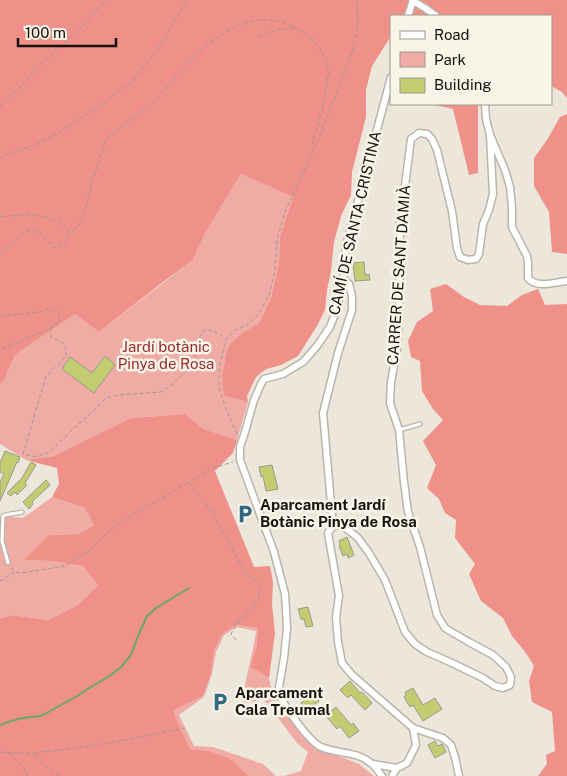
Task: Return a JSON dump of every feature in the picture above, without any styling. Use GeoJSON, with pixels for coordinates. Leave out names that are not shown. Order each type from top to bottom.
{"type":"FeatureCollection","features":[{"type":"Feature","properties":{"kind":"street"},"geometry":{"type":"LineString","coordinates":[[408,15],[413,1],[435,15]]}},
{"type":"Feature","properties":{"kind":"street","name":"CAMÍ DE SANTA CRISTINA"},"geometry":{"type":"LineString","coordinates":[[382,776],[373,764],[360,756],[320,746],[296,721],[278,693],[287,628],[285,594],[274,552],[240,460],[240,447],[254,400],[264,379],[283,374],[303,362],[330,327],[344,279],[346,246],[390,81]]}},
{"type":"Feature","properties":{"kind":"street"},"geometry":{"type":"LineString","coordinates":[[485,105],[490,135],[510,187],[512,227],[527,256],[528,278],[532,283],[539,285],[567,281]]}},
{"type":"Feature","properties":{"kind":"street","name":"CARRER DE SANT DAMIÀ"},"geometry":{"type":"LineString","coordinates":[[399,430],[390,403],[399,317],[400,225],[411,139],[419,133],[427,134],[432,139],[437,150],[452,211],[457,248],[460,257],[468,260],[476,259],[479,254],[483,224],[493,194],[490,135]]}},
{"type":"Feature","properties":{"kind":"street"},"geometry":{"type":"LineString","coordinates":[[344,279],[349,284],[352,296],[352,310],[338,353],[323,413],[333,526],[328,533],[339,596],[336,616],[342,663],[352,675],[413,728],[443,738],[451,745],[459,776]]}},
{"type":"Feature","properties":{"kind":"street"},"geometry":{"type":"LineString","coordinates":[[333,526],[340,525],[347,529],[358,538],[369,552],[385,580],[405,632],[415,644],[427,652],[495,686],[503,688],[510,685],[511,678],[506,667],[493,655],[445,628],[437,615],[420,547],[408,512],[399,430]]}},
{"type":"Feature","properties":{"kind":"street"},"geometry":{"type":"LineString","coordinates":[[373,764],[396,768],[406,763],[416,745],[413,728]]}},
{"type":"Feature","properties":{"kind":"street"},"geometry":{"type":"LineString","coordinates":[[392,776],[396,768]]}},
{"type":"Feature","properties":{"kind":"lane"},"geometry":{"type":"LineString","coordinates":[[399,430],[420,424]]}},
{"type":"Feature","properties":{"kind":"lane"},"geometry":{"type":"LineString","coordinates":[[8,563],[2,541],[3,516],[22,512]]}},
{"type":"Feature","properties":{"kind":"path"},"geometry":{"type":"LineString","coordinates":[[100,6],[102,0]]}},
{"type":"Feature","properties":{"kind":"path"},"geometry":{"type":"LineString","coordinates":[[0,107],[108,0]]}},
{"type":"Feature","properties":{"kind":"path"},"geometry":{"type":"LineString","coordinates":[[0,159],[10,152],[35,145],[57,134],[132,82],[159,47],[186,0]]}},
{"type":"Feature","properties":{"kind":"path"},"geometry":{"type":"LineString","coordinates":[[242,443],[219,388],[219,371],[226,339],[235,330],[246,326],[258,315],[269,295],[275,270],[277,240],[285,212],[315,146],[352,53],[358,23],[357,0]]}},
{"type":"Feature","properties":{"kind":"path"},"geometry":{"type":"LineString","coordinates":[[68,234],[78,225],[84,215],[90,186],[105,142],[109,136],[156,99],[184,66],[200,51],[219,36],[248,22],[260,20],[280,21],[300,29],[312,38],[319,47],[329,71],[322,111],[312,144],[315,146]]}},
{"type":"Feature","properties":{"kind":"path"},"geometry":{"type":"LineString","coordinates":[[259,37],[279,28],[300,29]]}},
{"type":"Feature","properties":{"kind":"path"},"geometry":{"type":"LineString","coordinates":[[0,217],[29,214],[50,218],[60,222],[69,230],[68,239],[63,245],[54,248],[42,234],[35,230],[27,231],[0,252]]}},
{"type":"Feature","properties":{"kind":"path"},"geometry":{"type":"LineString","coordinates":[[0,316],[39,312],[49,309],[59,312],[60,321],[51,328],[0,350]]}},
{"type":"Feature","properties":{"kind":"path"},"geometry":{"type":"LineString","coordinates":[[51,328],[50,337],[64,344],[66,356],[46,376],[23,454],[37,457],[50,451],[109,397],[161,392],[170,386],[188,370],[194,360],[200,337],[204,330],[218,332],[226,339]]}},
{"type":"Feature","properties":{"kind":"path"},"geometry":{"type":"LineString","coordinates":[[8,563],[15,572],[21,573],[65,566],[88,552],[106,534],[126,519],[213,468],[240,460]]}},
{"type":"Feature","properties":{"kind":"path"},"geometry":{"type":"LineString","coordinates":[[188,482],[211,511],[246,573],[261,586],[259,598],[248,613],[240,619],[231,634],[236,640]]}},
{"type":"Feature","properties":{"kind":"path"},"geometry":{"type":"LineString","coordinates":[[0,581],[15,572]]}},
{"type":"Feature","properties":{"kind":"path"},"geometry":{"type":"LineString","coordinates":[[265,693],[266,696],[271,696],[272,692]]}},
{"type":"Feature","properties":{"kind":"path"},"geometry":{"type":"LineString","coordinates":[[0,752],[36,754],[38,752],[67,750],[185,728]]}},
{"type":"Feature","properties":{"kind":"path"},"geometry":{"type":"LineString","coordinates":[[10,753],[25,770],[27,776]]}},
{"type":"Feature","properties":{"kind":"path"},"geometry":{"type":"LineString","coordinates":[[36,754],[38,760],[59,776]]}},
{"type":"Feature","properties":{"kind":"green space","name":"Jardí botànic Pinya de Rosa"},"geometry":{"type":"Polygon","coordinates":[[[241,174],[293,197],[280,236],[279,262],[271,298],[259,323],[242,333],[230,344],[227,350],[224,396],[248,402],[237,440],[204,429],[185,414],[131,418],[54,456],[26,460],[0,444],[0,384],[3,382],[15,355],[75,314],[99,332],[193,260],[204,235],[241,174]]]}},
{"type":"Feature","properties":{"kind":"green space"},"geometry":{"type":"Polygon","coordinates":[[[52,497],[85,508],[94,525],[78,534],[49,535],[25,560],[52,561],[84,566],[98,585],[78,605],[48,620],[11,615],[0,619],[0,516],[23,518],[52,497]]]}},
{"type":"Feature","properties":{"kind":"green space"},"geometry":{"type":"Polygon","coordinates":[[[236,625],[258,628],[256,648],[250,667],[269,678],[273,698],[311,745],[359,764],[374,776],[284,776],[301,771],[308,752],[297,743],[267,703],[262,700],[243,704],[256,631],[237,627],[224,635],[216,652],[212,674],[204,697],[179,715],[194,746],[213,747],[263,764],[276,776],[249,776],[231,759],[210,751],[190,749],[173,711],[203,696],[211,674],[214,651],[222,634],[236,625]]]}},
{"type":"Feature","properties":{"kind":"shaded area"},"geometry":{"type":"Polygon","coordinates":[[[0,0],[567,0],[567,98],[562,92],[552,87],[552,15],[390,15],[390,38],[372,66],[366,90],[366,117],[352,172],[351,195],[341,216],[334,242],[325,310],[298,356],[281,365],[266,369],[256,377],[247,396],[248,402],[224,396],[222,377],[227,350],[230,344],[242,333],[259,323],[271,298],[279,262],[280,236],[293,197],[241,174],[204,235],[193,260],[99,332],[75,314],[15,355],[3,382],[0,384],[0,0]]]}},
{"type":"Feature","properties":{"kind":"shaded area"},"geometry":{"type":"Polygon","coordinates":[[[436,105],[478,105],[478,173],[469,175],[453,109],[436,105]]]}},
{"type":"Feature","properties":{"kind":"shaded area"},"geometry":{"type":"Polygon","coordinates":[[[567,114],[567,254],[552,252],[549,212],[534,186],[534,158],[560,117],[567,114]]]}},
{"type":"Feature","properties":{"kind":"shaded area"},"geometry":{"type":"Polygon","coordinates":[[[446,284],[464,297],[480,305],[507,306],[522,295],[538,289],[545,305],[567,304],[567,776],[538,776],[547,764],[546,755],[555,751],[552,712],[532,702],[529,681],[534,666],[512,636],[503,618],[481,601],[469,574],[475,564],[455,538],[456,520],[445,513],[439,499],[427,488],[436,465],[423,441],[443,420],[433,409],[422,391],[420,361],[411,357],[408,341],[417,322],[433,311],[430,289],[446,284]]]}},
{"type":"Feature","properties":{"kind":"shaded area"},"geometry":{"type":"Polygon","coordinates":[[[185,414],[204,429],[237,440],[233,453],[215,471],[254,567],[270,566],[273,582],[272,605],[275,633],[269,678],[250,667],[256,648],[258,628],[236,625],[222,634],[214,651],[211,674],[203,696],[173,711],[190,749],[210,751],[231,759],[249,776],[0,776],[0,619],[11,615],[48,620],[78,605],[98,585],[83,566],[52,561],[24,560],[49,535],[78,534],[94,525],[85,508],[52,497],[59,484],[57,468],[26,460],[54,456],[131,418],[185,414]]]}},
{"type":"Feature","properties":{"kind":"building"},"geometry":{"type":"Polygon","coordinates":[[[364,262],[365,275],[369,274],[370,280],[355,281],[353,263],[364,262]]]}},
{"type":"Feature","properties":{"kind":"building"},"geometry":{"type":"Polygon","coordinates":[[[105,356],[115,365],[94,393],[62,369],[70,357],[92,373],[105,356]]]}},
{"type":"Feature","properties":{"kind":"building"},"geometry":{"type":"Polygon","coordinates":[[[5,451],[20,457],[0,501],[0,482],[4,474],[0,472],[0,463],[5,451]]]}},
{"type":"Feature","properties":{"kind":"building"},"geometry":{"type":"Polygon","coordinates":[[[31,462],[36,465],[25,483],[27,485],[17,495],[15,492],[11,496],[7,493],[22,478],[31,462]]]}},
{"type":"Feature","properties":{"kind":"building"},"geometry":{"type":"Polygon","coordinates":[[[272,465],[278,489],[266,491],[259,467],[272,465]]]}},
{"type":"Feature","properties":{"kind":"building"},"geometry":{"type":"Polygon","coordinates":[[[46,480],[50,485],[32,502],[33,504],[29,509],[23,502],[46,480]]]}},
{"type":"Feature","properties":{"kind":"building"},"geometry":{"type":"Polygon","coordinates":[[[347,537],[354,555],[348,558],[347,554],[343,556],[339,546],[339,541],[347,537]]]}},
{"type":"Feature","properties":{"kind":"building"},"geometry":{"type":"Polygon","coordinates":[[[308,607],[313,626],[306,627],[298,609],[308,607]]]}},
{"type":"Feature","properties":{"kind":"building"},"geometry":{"type":"Polygon","coordinates":[[[350,681],[372,703],[365,710],[351,695],[348,698],[340,690],[350,681]]]}},
{"type":"Feature","properties":{"kind":"building"},"geometry":{"type":"Polygon","coordinates":[[[308,688],[319,701],[307,710],[301,703],[306,699],[302,694],[308,688]]]}},
{"type":"Feature","properties":{"kind":"building"},"geometry":{"type":"Polygon","coordinates":[[[413,688],[423,705],[435,698],[442,709],[423,721],[413,705],[410,707],[404,697],[406,695],[405,692],[413,688]]]}},
{"type":"Feature","properties":{"kind":"building"},"geometry":{"type":"Polygon","coordinates":[[[336,707],[351,725],[353,723],[359,731],[349,738],[340,726],[337,729],[326,716],[336,707]]]}},
{"type":"Feature","properties":{"kind":"building"},"geometry":{"type":"Polygon","coordinates":[[[435,741],[438,746],[442,744],[446,752],[435,758],[428,745],[435,741]]]}},
{"type":"Feature","properties":{"kind":"waterway"},"geometry":{"type":"LineString","coordinates":[[0,725],[26,717],[43,715],[111,675],[131,655],[147,616],[156,608],[189,588]]}},
{"type":"Feature","properties":{"kind":"place","name":"Aparcament Jardí Botànic Pinya de Rosa"},"geometry":{"type":"Point","coordinates":[245,514]}},
{"type":"Feature","properties":{"kind":"place","name":"Aparcament Cala Treumal"},"geometry":{"type":"Point","coordinates":[220,702]}}]}
